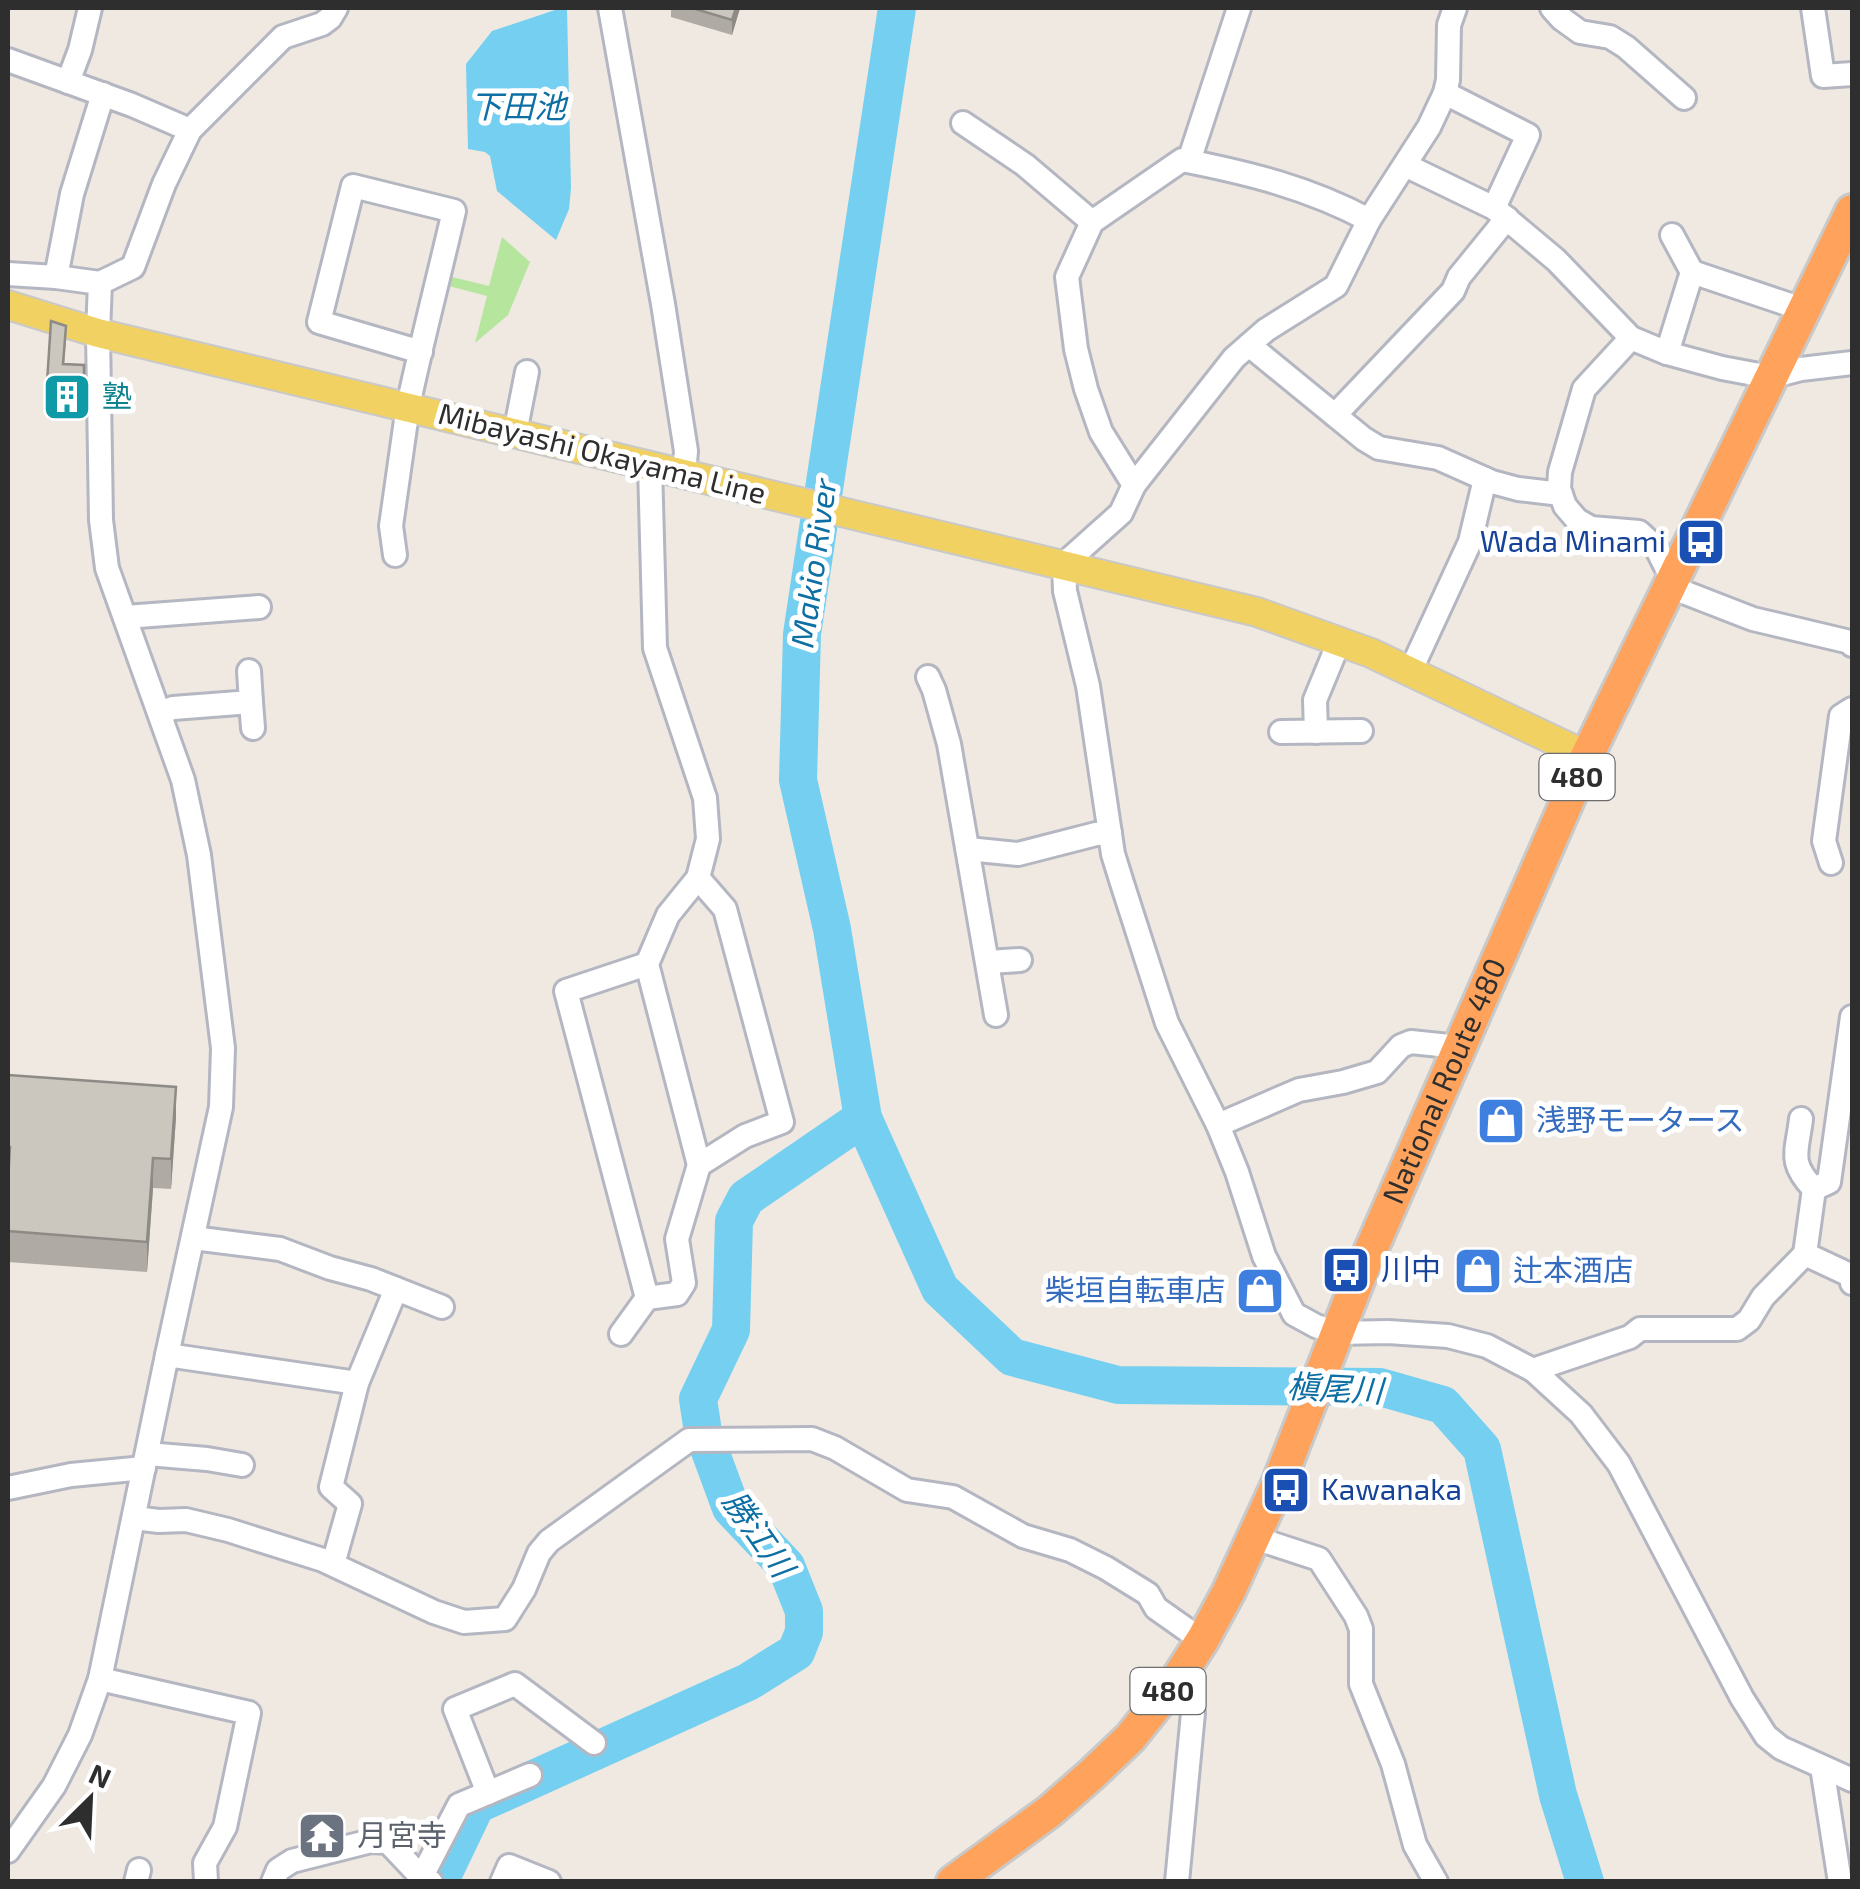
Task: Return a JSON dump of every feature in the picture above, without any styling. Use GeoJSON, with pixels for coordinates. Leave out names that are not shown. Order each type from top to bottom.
{"type":"FeatureCollection","features":[{"type":"Feature","properties":{"kind":"highway","name":"National Route 480"},"geometry":{"type":"LineString","coordinates":[[954,1881],[1091,1776],[1130,1738],[1178,1678],[1203,1639],[1255,1538],[1332,1344],[1587,756],[1852,210]]}},
{"type":"Feature","properties":{"kind":"main road","name":"Mibayashi Okayama Line"},"geometry":{"type":"LineString","coordinates":[[8,305],[98,333],[1257,612],[1410,672],[1587,756]]}},
{"type":"Feature","properties":{"kind":"street"},"geometry":{"type":"LineString","coordinates":[[68,82],[90,8]]}},
{"type":"Feature","properties":{"kind":"street"},"geometry":{"type":"LineString","coordinates":[[8,274],[100,283],[133,267],[164,184],[190,130],[283,38],[322,24],[336,8]]}},
{"type":"Feature","properties":{"kind":"street"},"geometry":{"type":"LineString","coordinates":[[610,8],[663,304],[686,451],[684,474]]}},
{"type":"Feature","properties":{"kind":"street"},"geometry":{"type":"LineString","coordinates":[[1190,162],[1240,8]]}},
{"type":"Feature","properties":{"kind":"street"},"geometry":{"type":"LineString","coordinates":[[1455,8],[1448,25],[1445,93],[1430,128],[1369,220],[1336,286],[1266,330],[1234,358],[1134,484],[1121,513],[1064,564],[1114,854],[1167,1024],[1218,1125],[1264,1256],[1294,1314],[1316,1326],[1332,1344],[1388,1332],[1448,1336],[1487,1346],[1533,1370],[1581,1414],[1619,1464],[1742,1698],[1766,1736],[1781,1748],[1852,1780]]}},
{"type":"Feature","properties":{"kind":"street"},"geometry":{"type":"LineString","coordinates":[[1552,8],[1580,32],[1610,37],[1626,47],[1684,98]]}},
{"type":"Feature","properties":{"kind":"street"},"geometry":{"type":"LineString","coordinates":[[1813,8],[1823,76],[1852,74]]}},
{"type":"Feature","properties":{"kind":"street"},"geometry":{"type":"LineString","coordinates":[[8,60],[190,130]]}},
{"type":"Feature","properties":{"kind":"street"},"geometry":{"type":"LineString","coordinates":[[1335,415],[1453,291],[1500,213],[1528,135],[1445,93]]}},
{"type":"Feature","properties":{"kind":"street"},"geometry":{"type":"LineString","coordinates":[[56,277],[72,194],[103,94]]}},
{"type":"Feature","properties":{"kind":"street"},"geometry":{"type":"LineString","coordinates":[[963,123],[1025,165],[1092,222]]}},
{"type":"Feature","properties":{"kind":"street"},"geometry":{"type":"LineString","coordinates":[[1134,484],[1102,432],[1076,350],[1067,277],[1092,222],[1182,160],[1305,190],[1369,220]]}},
{"type":"Feature","properties":{"kind":"street"},"geometry":{"type":"LineString","coordinates":[[1405,166],[1500,213],[1556,260],[1631,338],[1667,353],[1770,377],[1852,363]]}},
{"type":"Feature","properties":{"kind":"street"},"geometry":{"type":"LineString","coordinates":[[386,542],[408,406],[421,352],[454,210],[354,186],[319,322],[421,352]]}},
{"type":"Feature","properties":{"kind":"street"},"geometry":{"type":"LineString","coordinates":[[1672,235],[1692,272],[1804,310]]}},
{"type":"Feature","properties":{"kind":"street"},"geometry":{"type":"LineString","coordinates":[[1667,353],[1692,272]]}},
{"type":"Feature","properties":{"kind":"street"},"geometry":{"type":"LineString","coordinates":[[8,1851],[54,1786],[80,1735],[100,1679],[221,1107],[222,1048],[200,855],[183,780],[107,568],[101,520],[100,283]]}},
{"type":"Feature","properties":{"kind":"street"},"geometry":{"type":"LineString","coordinates":[[1631,338],[1584,389],[1560,472],[1565,506],[1576,520],[1590,528],[1639,532],[1657,549],[1670,582],[1754,619],[1850,642],[1852,646]]}},
{"type":"Feature","properties":{"kind":"street"},"geometry":{"type":"LineString","coordinates":[[1249,345],[1379,448],[1438,458],[1518,489],[1561,494]]}},
{"type":"Feature","properties":{"kind":"street"},"geometry":{"type":"LineString","coordinates":[[515,432],[527,372]]}},
{"type":"Feature","properties":{"kind":"street"},"geometry":{"type":"LineString","coordinates":[[621,1334],[647,1298],[677,1294],[684,1283],[678,1239],[699,1165],[647,964],[668,914],[698,878],[708,840],[705,798],[655,648],[650,466]]}},
{"type":"Feature","properties":{"kind":"street"},"geometry":{"type":"LineString","coordinates":[[1410,672],[1470,542],[1485,479]]}},
{"type":"Feature","properties":{"kind":"street"},"geometry":{"type":"LineString","coordinates":[[125,616],[259,606]]}},
{"type":"Feature","properties":{"kind":"street"},"geometry":{"type":"LineString","coordinates":[[1316,732],[1316,700],[1339,642]]}},
{"type":"Feature","properties":{"kind":"street"},"geometry":{"type":"LineString","coordinates":[[248,670],[253,728]]}},
{"type":"Feature","properties":{"kind":"street"},"geometry":{"type":"LineString","coordinates":[[927,693],[949,744],[947,791],[968,850],[996,1014]]}},
{"type":"Feature","properties":{"kind":"street"},"geometry":{"type":"LineString","coordinates":[[160,714],[173,708],[250,702]]}},
{"type":"Feature","properties":{"kind":"street"},"geometry":{"type":"LineString","coordinates":[[1832,862],[1824,842],[1841,716],[1852,708]]}},
{"type":"Feature","properties":{"kind":"street"},"geometry":{"type":"LineString","coordinates":[[1281,732],[1361,731]]}},
{"type":"Feature","properties":{"kind":"street"},"geometry":{"type":"LineString","coordinates":[[968,850],[1018,854],[1110,833]]}},
{"type":"Feature","properties":{"kind":"street"},"geometry":{"type":"LineString","coordinates":[[698,878],[726,909],[782,1122],[745,1136],[699,1165]]}},
{"type":"Feature","properties":{"kind":"street"},"geometry":{"type":"LineString","coordinates":[[988,962],[1020,960]]}},
{"type":"Feature","properties":{"kind":"street"},"geometry":{"type":"LineString","coordinates":[[647,964],[566,991],[647,1298]]}},
{"type":"Feature","properties":{"kind":"street"},"geometry":{"type":"LineString","coordinates":[[1814,1189],[1829,1182],[1852,1017]]}},
{"type":"Feature","properties":{"kind":"street"},"geometry":{"type":"LineString","coordinates":[[1218,1125],[1300,1090],[1377,1072],[1401,1046],[1411,1042],[1459,1047]]}},
{"type":"Feature","properties":{"kind":"street"},"geometry":{"type":"LineString","coordinates":[[1801,1118],[1795,1163],[1799,1174],[1814,1189]]}},
{"type":"Feature","properties":{"kind":"street"},"geometry":{"type":"LineString","coordinates":[[1533,1370],[1630,1337],[1640,1330],[1736,1329],[1749,1320],[1764,1297],[1805,1254],[1814,1189]]}},
{"type":"Feature","properties":{"kind":"street"},"geometry":{"type":"LineString","coordinates":[[193,1238],[280,1249],[442,1307]]}},
{"type":"Feature","properties":{"kind":"street"},"geometry":{"type":"LineString","coordinates":[[1805,1254],[1852,1276],[1852,1283]]}},
{"type":"Feature","properties":{"kind":"street"},"geometry":{"type":"LineString","coordinates":[[333,1564],[350,1504],[331,1488],[357,1384],[396,1289]]}},
{"type":"Feature","properties":{"kind":"street"},"geometry":{"type":"LineString","coordinates":[[166,1355],[357,1384]]}},
{"type":"Feature","properties":{"kind":"street"},"geometry":{"type":"LineString","coordinates":[[134,1518],[159,1522],[186,1520],[228,1530],[333,1564],[434,1612],[464,1622],[505,1620],[538,1553],[548,1541],[689,1440],[812,1439],[907,1490],[954,1497],[1023,1536],[1070,1550],[1106,1568],[1148,1594],[1156,1608],[1203,1639]]}},
{"type":"Feature","properties":{"kind":"street"},"geometry":{"type":"LineString","coordinates":[[8,1488],[146,1461],[207,1458],[242,1465]]}},
{"type":"Feature","properties":{"kind":"street"},"geometry":{"type":"LineString","coordinates":[[1255,1538],[1319,1559],[1356,1616],[1361,1629],[1361,1684],[1394,1764],[1415,1845],[1436,1882]]}},
{"type":"Feature","properties":{"kind":"street"},"geometry":{"type":"LineString","coordinates":[[1176,1882],[1193,1713],[1188,1689],[1178,1678]]}},
{"type":"Feature","properties":{"kind":"street"},"geometry":{"type":"LineString","coordinates":[[100,1679],[249,1714],[225,1827],[206,1862],[206,1882]]}},
{"type":"Feature","properties":{"kind":"street"},"geometry":{"type":"LineString","coordinates":[[488,1792],[454,1709],[515,1684],[594,1744]]}},
{"type":"Feature","properties":{"kind":"street"},"geometry":{"type":"LineString","coordinates":[[1822,1767],[1840,1882]]}},
{"type":"Feature","properties":{"kind":"street"},"geometry":{"type":"LineString","coordinates":[[273,1882],[278,1870],[292,1861],[370,1840],[388,1842],[424,1880],[459,1804],[530,1775]]}},
{"type":"Feature","properties":{"kind":"street"},"geometry":{"type":"LineString","coordinates":[[502,1882],[509,1866],[549,1882]]}},
{"type":"Feature","properties":{"kind":"green space"},"geometry":{"type":"Polygon","coordinates":[[[502,237],[530,262],[508,315],[475,343],[487,296],[445,285],[448,276],[489,286],[502,237]]]}},
{"type":"Feature","properties":{"kind":"water","name":"下田池"},"geometry":{"type":"Polygon","coordinates":[[[567,8],[571,188],[569,209],[556,240],[497,191],[490,156],[468,149],[466,64],[492,31],[567,8]]]}},
{"type":"Feature","properties":{"kind":"building"},"geometry":{"type":"Polygon","coordinates":[[[692,8],[736,8],[732,20],[692,8]]]}},
{"type":"Feature","properties":{"kind":"building"},"geometry":{"type":"Polygon","coordinates":[[[51,321],[66,326],[63,364],[84,365],[84,400],[46,398],[51,321]]]}},
{"type":"Feature","properties":{"kind":"building"},"geometry":{"type":"Polygon","coordinates":[[[8,1075],[176,1087],[171,1159],[153,1158],[147,1242],[8,1231],[8,1075]]]}},
{"type":"Feature","properties":{"kind":"waterway","name":"槇尾川"},"geometry":{"type":"LineString","coordinates":[[897,8],[802,634],[798,780],[832,929],[863,1118],[940,1289],[1012,1357],[1118,1385],[1380,1387],[1443,1405],[1482,1449],[1558,1795],[1585,1882]]}},
{"type":"Feature","properties":{"kind":"waterway","name":"勝江川"},"geometry":{"type":"LineString","coordinates":[[443,1874],[476,1805],[748,1682],[796,1652],[804,1632],[804,1611],[786,1566],[731,1508],[703,1432],[698,1399],[731,1330],[734,1221],[746,1198],[863,1118]]}},
{"type":"Feature","properties":{"kind":"place","name":"塾"},"geometry":{"type":"Point","coordinates":[67,397]}},
{"type":"Feature","properties":{"kind":"place","name":"Wada Minami"},"geometry":{"type":"Point","coordinates":[1701,542]}},
{"type":"Feature","properties":{"kind":"place","name":"浅野モータース"},"geometry":{"type":"Point","coordinates":[1501,1121]}},
{"type":"Feature","properties":{"kind":"place","name":"川中"},"geometry":{"type":"Point","coordinates":[1346,1270]}},
{"type":"Feature","properties":{"kind":"place","name":"辻本酒店"},"geometry":{"type":"Point","coordinates":[1478,1271]}},
{"type":"Feature","properties":{"kind":"place","name":"柴垣自転車店"},"geometry":{"type":"Point","coordinates":[1260,1291]}},
{"type":"Feature","properties":{"kind":"place","name":"Kawanaka"},"geometry":{"type":"Point","coordinates":[1286,1490]}},
{"type":"Feature","properties":{"kind":"place","name":"月宮寺"},"geometry":{"type":"Point","coordinates":[322,1836]}},
{"type":"Feature","properties":{"kind":"water label","name":"Makio River"},"geometry":{"type":"Point","coordinates":[814,563]}}]}
